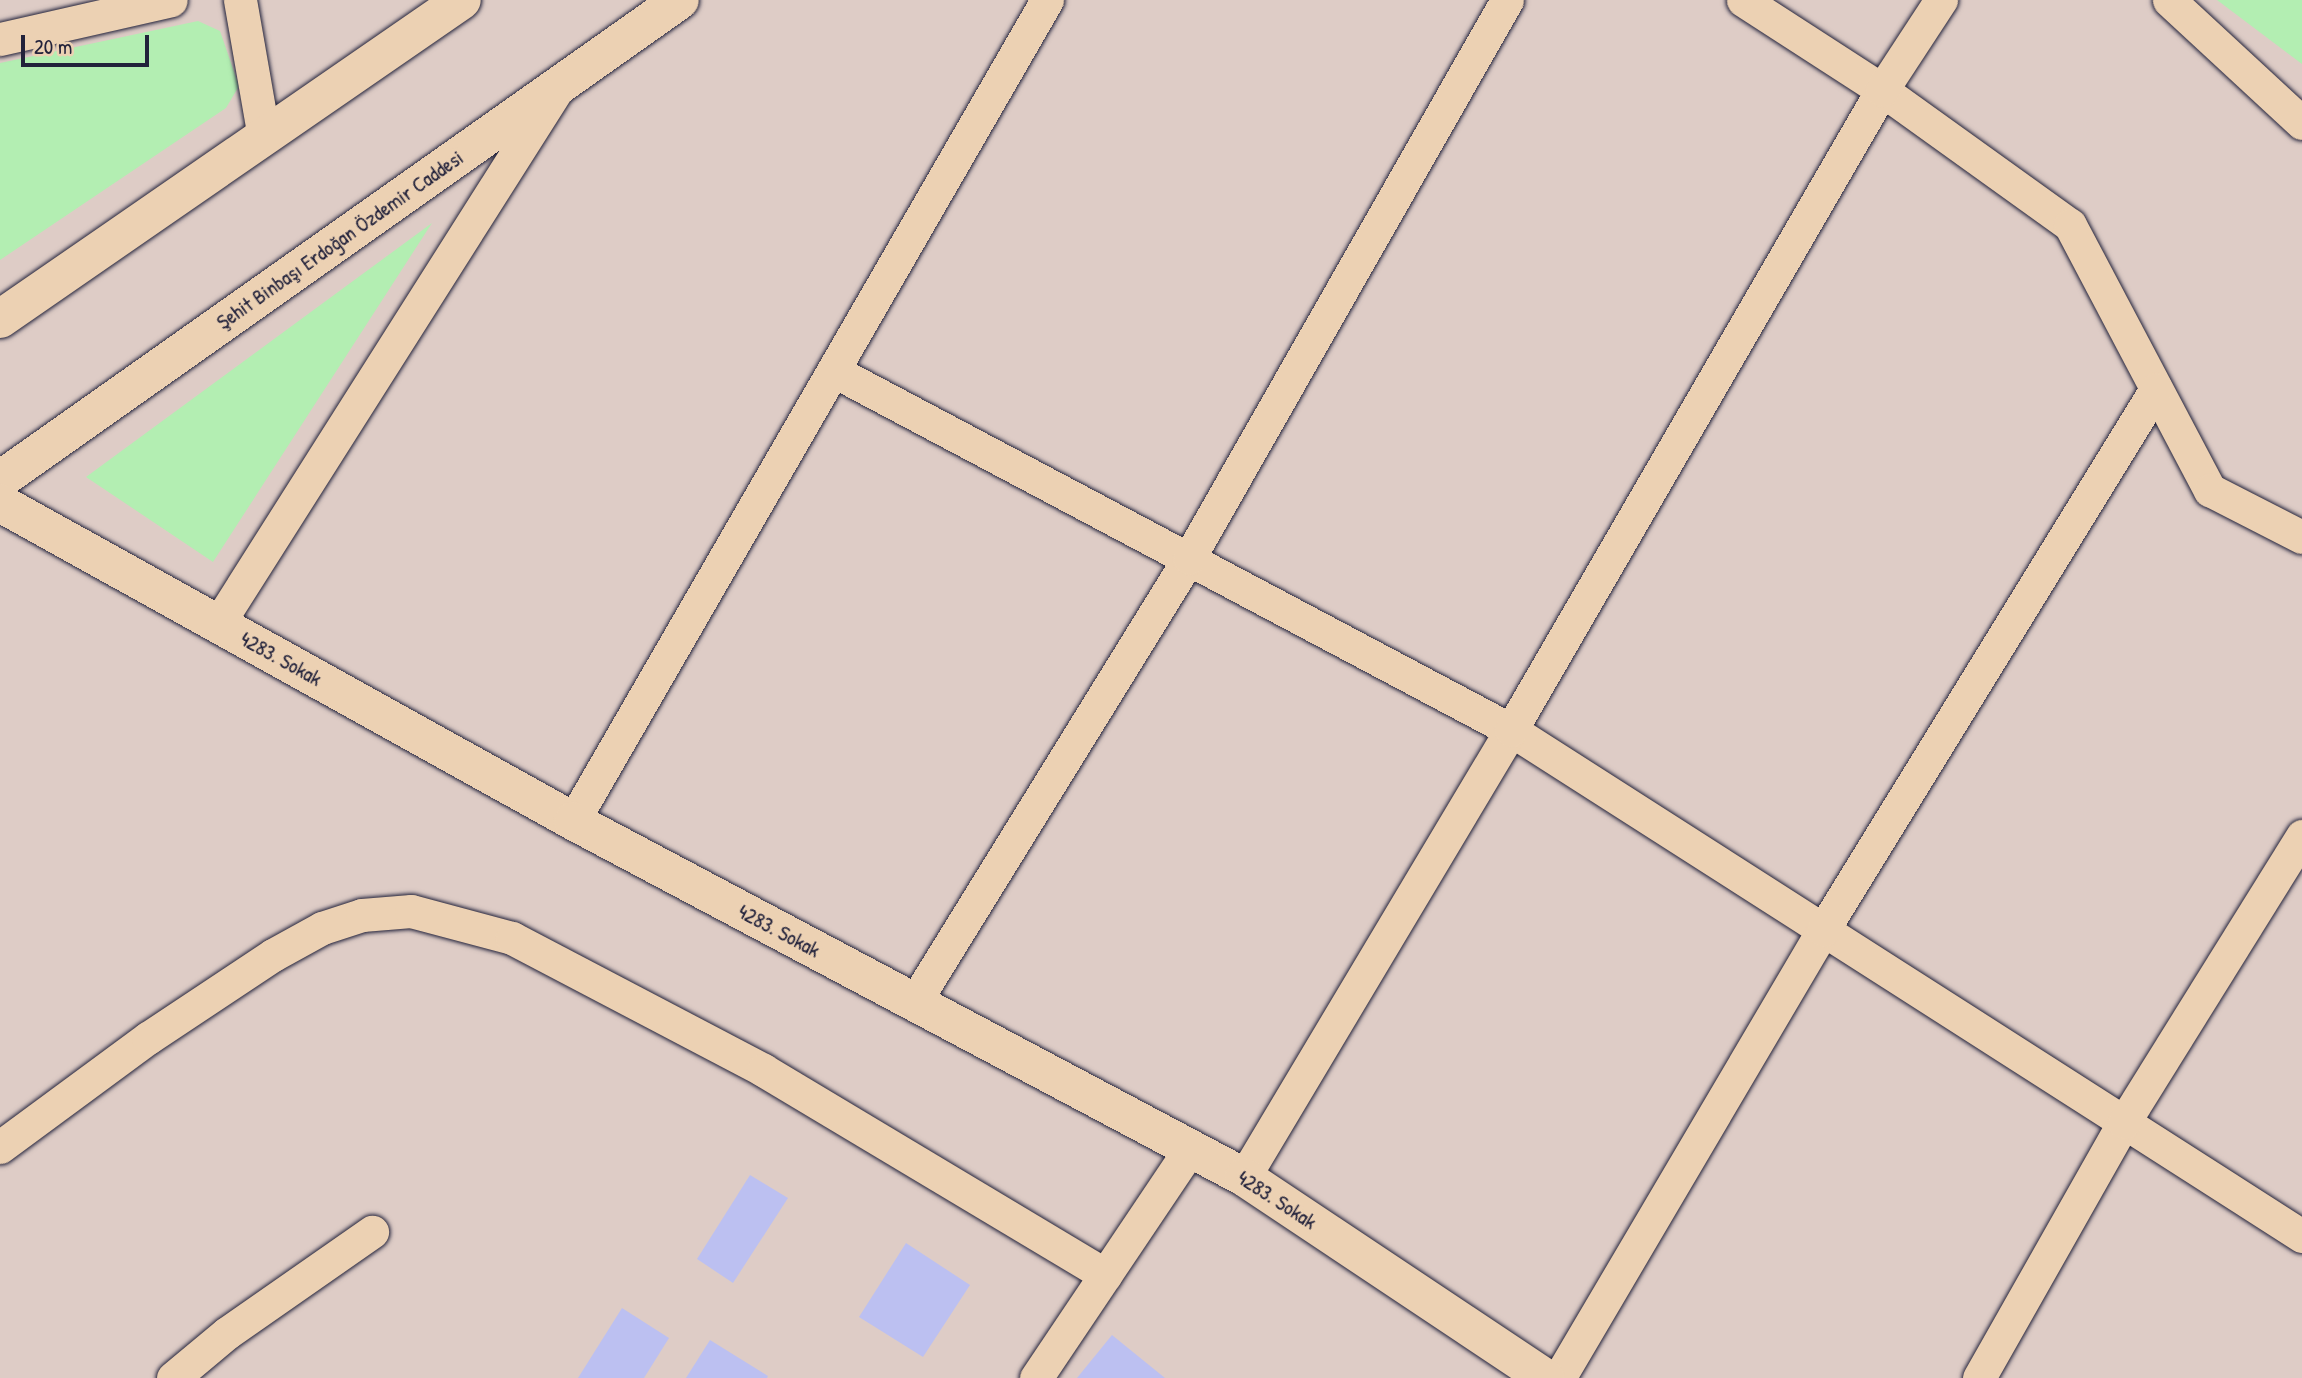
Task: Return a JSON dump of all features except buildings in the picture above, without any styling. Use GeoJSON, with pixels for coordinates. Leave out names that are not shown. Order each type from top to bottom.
{"type":"FeatureCollection","features":[{"type":"Feature","properties":{"kind":"street"},"geometry":{"type":"LineString","coordinates":[[0,38],[171,0]]}},
{"type":"Feature","properties":{"kind":"street"},"geometry":{"type":"LineString","coordinates":[[240,0],[264,137]]}},
{"type":"Feature","properties":{"kind":"street"},"geometry":{"type":"LineString","coordinates":[[0,320],[462,0]]}},
{"type":"Feature","properties":{"kind":"street","name":"Şehit Binbaşı Erdoğan Özdemir Caddesi"},"geometry":{"type":"LineString","coordinates":[[0,480],[680,0]]}},
{"type":"Feature","properties":{"kind":"street"},"geometry":{"type":"LineString","coordinates":[[573,821],[1047,0]]}},
{"type":"Feature","properties":{"kind":"street"},"geometry":{"type":"LineString","coordinates":[[914,1003],[1189,558],[1507,0]]}},
{"type":"Feature","properties":{"kind":"street"},"geometry":{"type":"LineString","coordinates":[[1743,0],[1882,90],[2070,225],[2210,490],[2302,537]]}},
{"type":"Feature","properties":{"kind":"street"},"geometry":{"type":"LineString","coordinates":[[1244,1177],[1511,730],[1882,90],[1941,0]]}},
{"type":"Feature","properties":{"kind":"street"},"geometry":{"type":"LineString","coordinates":[[2169,0],[2302,123]]}},
{"type":"Feature","properties":{"kind":"street"},"geometry":{"type":"LineString","coordinates":[[218,624],[561,84]]}},
{"type":"Feature","properties":{"kind":"street"},"geometry":{"type":"LineString","coordinates":[[834,371],[1511,730],[2302,1237]]}},
{"type":"Feature","properties":{"kind":"street"},"geometry":{"type":"LineString","coordinates":[[1559,1378],[1823,930],[2156,389]]}},
{"type":"Feature","properties":{"kind":"street","name":"4283. Sokak"},"geometry":{"type":"LineString","coordinates":[[0,503],[573,821],[1244,1177],[1545,1378]]}},
{"type":"Feature","properties":{"kind":"street"},"geometry":{"type":"LineString","coordinates":[[1979,1378],[2124,1122],[2302,836]]}},
{"type":"Feature","properties":{"kind":"street"},"geometry":{"type":"LineString","coordinates":[[0,1147],[148,1038],[272,955],[321,928],[362,915],[411,911],[512,938],[715,1044],[1105,1275]]}},
{"type":"Feature","properties":{"kind":"street"},"geometry":{"type":"LineString","coordinates":[[1036,1378],[1189,1150]]}},
{"type":"Feature","properties":{"kind":"street"},"geometry":{"type":"LineString","coordinates":[[173,1378],[227,1333],[372,1232]]}},
{"type":"Feature","properties":{"kind":"green space"},"geometry":{"type":"Polygon","coordinates":[[[2217,0],[2302,0],[2302,64],[2217,0]]]}},
{"type":"Feature","properties":{"kind":"green space"},"geometry":{"type":"Polygon","coordinates":[[[198,21],[220,31],[239,86],[226,108],[0,260],[0,63],[198,21]]]}},
{"type":"Feature","properties":{"kind":"green space"},"geometry":{"type":"Polygon","coordinates":[[[432,223],[213,562],[86,477],[432,223]]]}}]}
